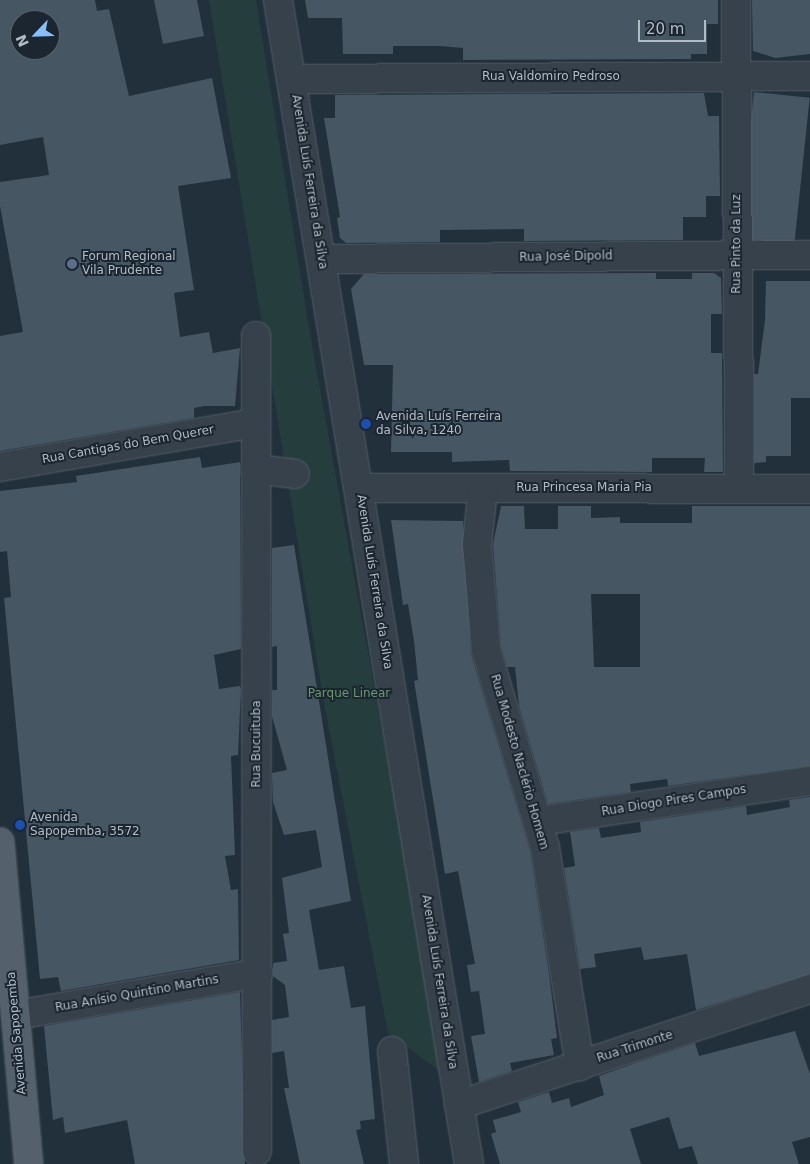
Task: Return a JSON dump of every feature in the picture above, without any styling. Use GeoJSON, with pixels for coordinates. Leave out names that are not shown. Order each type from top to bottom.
{"type":"FeatureCollection","features":[{"type":"Feature","properties":{"kind":"main road","name":"Avenida Sapopemba"},"geometry":{"type":"LineString","coordinates":[[0,842],[29,1164]]}},
{"type":"Feature","properties":{"kind":"street","name":"Avenida Luís Ferreira da Silva"},"geometry":{"type":"LineString","coordinates":[[278,0],[469,1164]]}},
{"type":"Feature","properties":{"kind":"street","name":"Rua Pinto da Luz"},"geometry":{"type":"LineString","coordinates":[[736,0],[739,488]]}},
{"type":"Feature","properties":{"kind":"street","name":"Rua Valdomiro Pedroso"},"geometry":{"type":"LineString","coordinates":[[291,79],[810,76]]}},
{"type":"Feature","properties":{"kind":"street","name":"Rua José Dipold"},"geometry":{"type":"LineString","coordinates":[[321,259],[810,254]]}},
{"type":"Feature","properties":{"kind":"street","name":"Rua Bucuituba"},"geometry":{"type":"LineString","coordinates":[[256,336],[257,1151]]}},
{"type":"Feature","properties":{"kind":"street","name":"Rua Cantigas do Bem Querer"},"geometry":{"type":"LineString","coordinates":[[0,466],[256,423]]}},
{"type":"Feature","properties":{"kind":"street"},"geometry":{"type":"LineString","coordinates":[[255,469],[295,474]]}},
{"type":"Feature","properties":{"kind":"street","name":"Rua Princesa Maria Pia"},"geometry":{"type":"LineString","coordinates":[[359,488],[810,488]]}},
{"type":"Feature","properties":{"kind":"street","name":"Rua Modesto Naclério Homem"},"geometry":{"type":"LineString","coordinates":[[483,488],[478,544],[486,650],[539,821],[580,1066]]}},
{"type":"Feature","properties":{"kind":"street","name":"Rua Diogo Pires Campos"},"geometry":{"type":"LineString","coordinates":[[539,821],[810,780]]}},
{"type":"Feature","properties":{"kind":"street","name":"Rua Anísio Quintino Martins"},"geometry":{"type":"LineString","coordinates":[[16,1015],[258,973]]}},
{"type":"Feature","properties":{"kind":"street","name":"Rua Trimonte"},"geometry":{"type":"LineString","coordinates":[[459,1105],[810,989]]}},
{"type":"Feature","properties":{"kind":"street"},"geometry":{"type":"LineString","coordinates":[[392,1051],[404,1164]]}},
{"type":"Feature","properties":{"kind":"green space","name":"Parque Linear"},"geometry":{"type":"Polygon","coordinates":[[[209,0],[256,0],[311,340],[445,1075],[388,1033],[324,703],[209,0]]]}},
{"type":"Feature","properties":{"kind":"building"},"geometry":{"type":"Polygon","coordinates":[[[0,0],[95,0],[97,11],[109,9],[129,96],[212,78],[231,178],[178,186],[194,290],[174,293],[180,337],[209,332],[213,353],[240,348],[235,406],[204,406],[194,408],[194,418],[0,451],[0,336],[23,332],[0,206],[0,182],[49,175],[43,137],[0,145],[0,0]]]}},
{"type":"Feature","properties":{"kind":"building"},"geometry":{"type":"Polygon","coordinates":[[[154,0],[197,0],[204,36],[163,44],[154,0]]]}},
{"type":"Feature","properties":{"kind":"building"},"geometry":{"type":"Polygon","coordinates":[[[305,0],[718,0],[718,24],[707,24],[707,54],[691,54],[691,59],[463,60],[463,48],[440,46],[393,46],[393,54],[343,54],[342,18],[308,18],[305,0]]]}},
{"type":"Feature","properties":{"kind":"building"},"geometry":{"type":"Polygon","coordinates":[[[752,0],[810,0],[810,54],[775,58],[753,51],[752,0]]]}},
{"type":"Feature","properties":{"kind":"building"},"geometry":{"type":"Polygon","coordinates":[[[754,92],[810,98],[794,244],[739,238],[754,92]]]}},
{"type":"Feature","properties":{"kind":"building"},"geometry":{"type":"Polygon","coordinates":[[[704,93],[708,116],[719,116],[720,196],[706,196],[706,217],[683,217],[683,240],[524,241],[524,229],[440,230],[440,242],[346,243],[340,238],[337,218],[340,217],[324,118],[335,118],[335,95],[704,93]]]}},
{"type":"Feature","properties":{"kind":"building"},"geometry":{"type":"Polygon","coordinates":[[[656,273],[656,279],[692,279],[692,273],[714,273],[721,278],[722,314],[711,314],[711,353],[722,353],[723,472],[704,472],[705,458],[652,458],[652,472],[510,471],[509,460],[452,462],[452,452],[391,452],[393,365],[364,365],[351,289],[364,274],[656,273]]]}},
{"type":"Feature","properties":{"kind":"building"},"geometry":{"type":"Polygon","coordinates":[[[766,281],[810,281],[810,398],[791,398],[791,456],[766,456],[766,462],[754,463],[754,374],[758,374],[765,320],[766,281]]]}},
{"type":"Feature","properties":{"kind":"building"},"geometry":{"type":"Polygon","coordinates":[[[200,457],[202,468],[240,462],[241,649],[214,655],[219,689],[240,686],[241,689],[238,755],[231,756],[235,855],[225,856],[231,890],[238,889],[239,960],[61,991],[58,977],[40,979],[4,598],[11,597],[7,551],[0,552],[0,491],[77,482],[76,476],[200,457]]]}},
{"type":"Feature","properties":{"kind":"building"},"geometry":{"type":"Polygon","coordinates":[[[501,506],[524,506],[525,529],[558,529],[558,506],[591,506],[591,518],[620,517],[620,523],[692,523],[692,506],[810,506],[810,766],[668,786],[667,779],[630,784],[631,792],[548,804],[519,706],[515,667],[507,667],[501,647],[493,544],[501,506]],[[591,594],[594,667],[640,667],[640,594],[591,594]]]}},
{"type":"Feature","properties":{"kind":"building"},"geometry":{"type":"Polygon","coordinates":[[[391,520],[463,521],[471,654],[530,851],[557,1038],[551,1039],[554,1055],[510,1063],[512,1071],[479,1082],[471,1036],[485,1034],[479,991],[471,992],[467,965],[475,964],[458,871],[445,874],[414,681],[418,680],[414,641],[408,604],[403,605],[391,520]]]}},
{"type":"Feature","properties":{"kind":"building"},"geometry":{"type":"Polygon","coordinates":[[[294,545],[351,901],[309,910],[319,970],[344,966],[351,1008],[365,1006],[375,1119],[360,1121],[361,1129],[356,1130],[364,1164],[300,1164],[284,1088],[289,1088],[284,1051],[272,1053],[272,1020],[289,1017],[285,985],[273,976],[273,963],[287,961],[283,934],[289,933],[282,878],[322,867],[316,830],[284,835],[273,802],[272,773],[287,770],[272,716],[272,690],[277,690],[277,646],[272,647],[272,548],[294,545]]]}},
{"type":"Feature","properties":{"kind":"building"},"geometry":{"type":"Polygon","coordinates":[[[810,797],[810,974],[696,1010],[687,954],[644,960],[641,947],[594,954],[596,967],[580,969],[564,868],[575,866],[570,832],[599,828],[601,838],[641,832],[640,822],[746,806],[747,815],[790,807],[789,800],[810,797]]]}},
{"type":"Feature","properties":{"kind":"building"},"geometry":{"type":"Polygon","coordinates":[[[240,992],[245,1164],[135,1164],[127,1120],[65,1133],[63,1117],[53,1120],[44,1026],[240,992]]]}},
{"type":"Feature","properties":{"kind":"building"},"geometry":{"type":"Polygon","coordinates":[[[795,1031],[810,1074],[810,1137],[792,1142],[799,1164],[698,1164],[692,1146],[679,1149],[669,1117],[630,1129],[641,1164],[500,1164],[491,1134],[496,1132],[493,1120],[521,1112],[518,1102],[549,1092],[552,1103],[569,1098],[571,1107],[604,1095],[599,1076],[641,1061],[695,1043],[699,1056],[795,1031]]]}},
{"type":"Feature","properties":{"kind":"place","name":"Forum Regional Vila Prudente"},"geometry":{"type":"Point","coordinates":[72,264]}},
{"type":"Feature","properties":{"kind":"place","name":"Avenida Luís Ferreira da Silva, 1240"},"geometry":{"type":"Point","coordinates":[366,424]}},
{"type":"Feature","properties":{"kind":"place","name":"Avenida Sapopemba, 3572"},"geometry":{"type":"Point","coordinates":[20,825]}}]}
